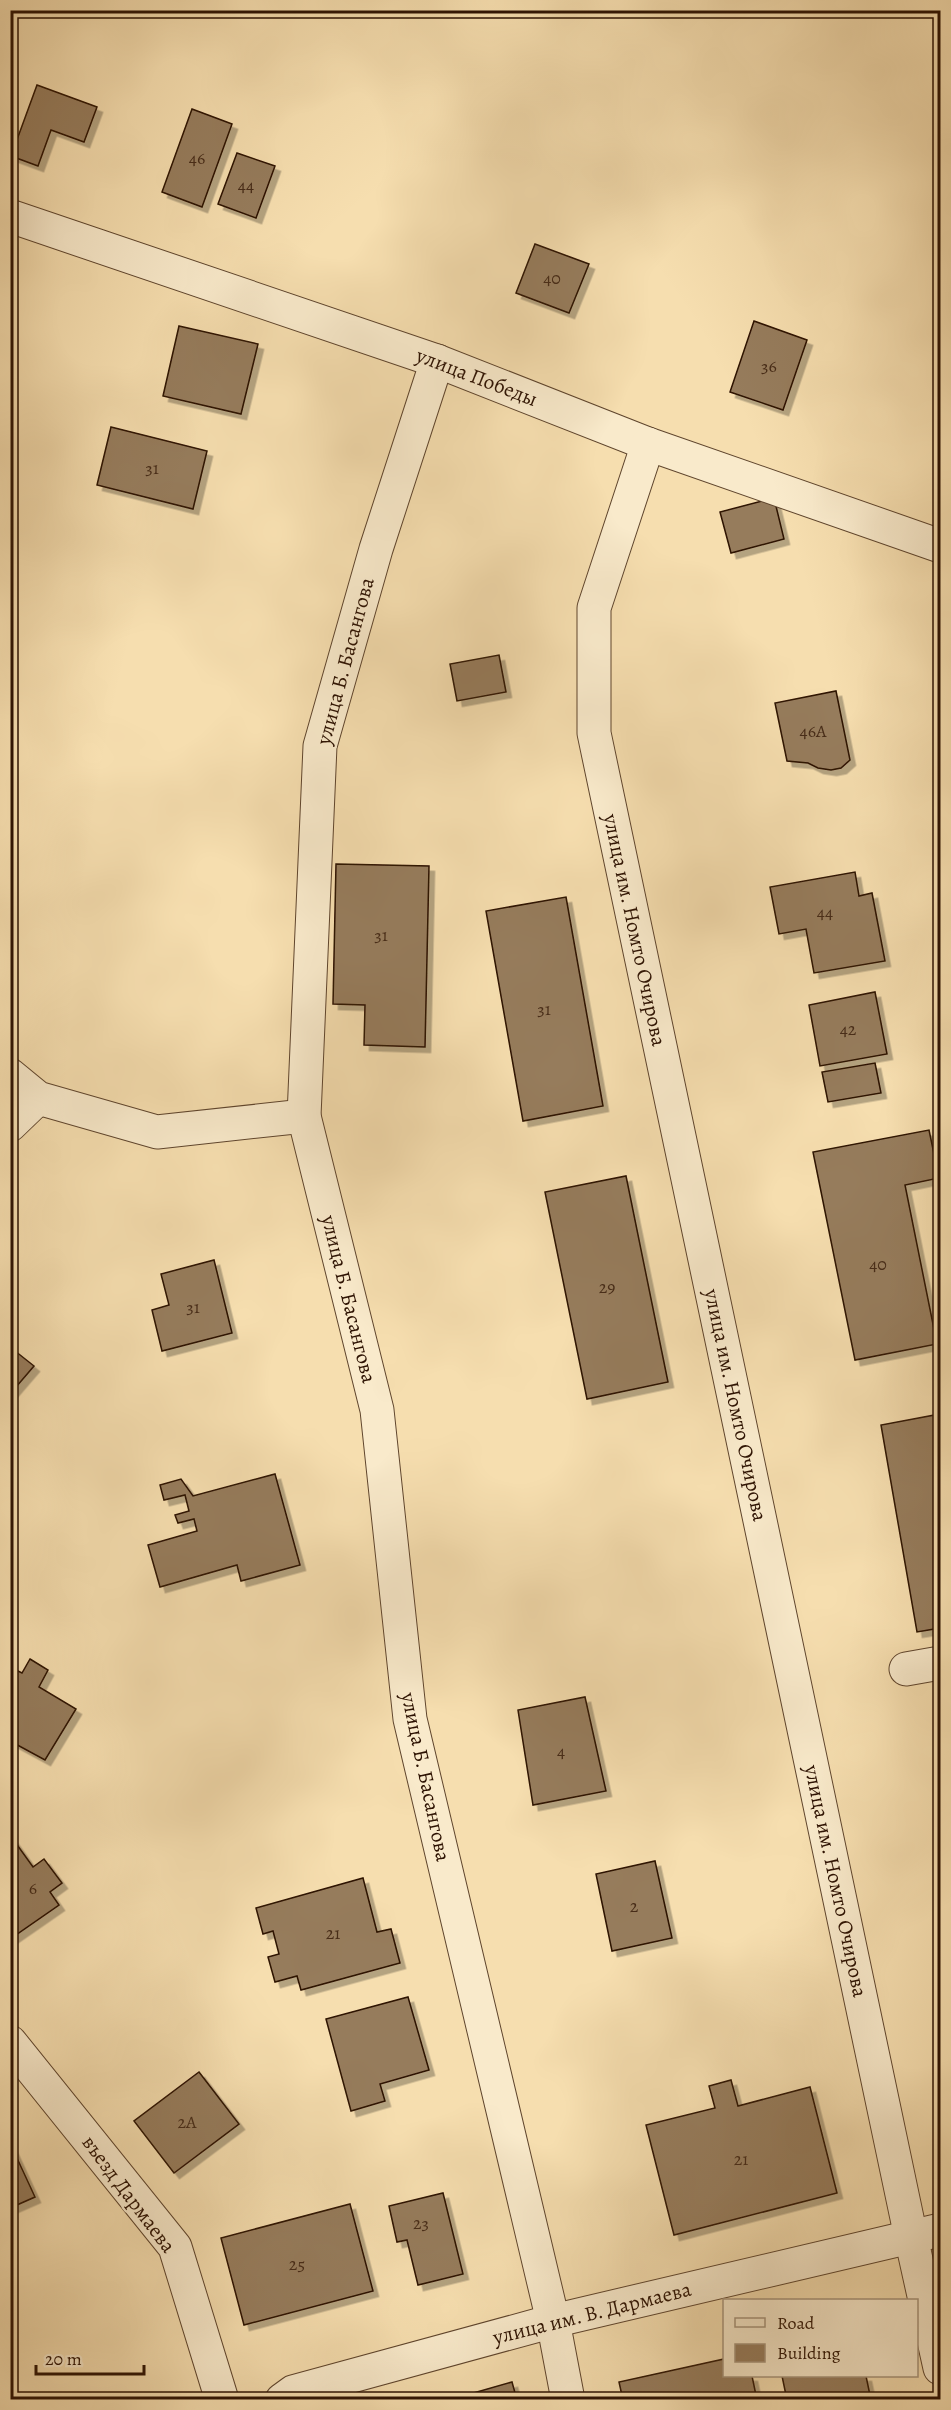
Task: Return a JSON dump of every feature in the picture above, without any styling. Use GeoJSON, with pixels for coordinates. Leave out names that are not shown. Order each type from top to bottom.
{"type":"FeatureCollection","features":[{"type":"Feature","properties":{"kind":"street","name":"улица Победы"},"geometry":{"type":"LineString","coordinates":[[10,216],[437,361],[648,444],[940,546]]}},
{"type":"Feature","properties":{"kind":"street","name":"улица Б. Басангова"},"geometry":{"type":"LineString","coordinates":[[437,361],[376,549],[320,746],[304,1116],[376,1410],[410,1719],[553,2321],[568,2400]]}},
{"type":"Feature","properties":{"kind":"street","name":"улица им. Номто Очирова"},"geometry":{"type":"LineString","coordinates":[[648,444],[594,608],[594,733],[926,2233],[940,2368]]}},
{"type":"Feature","properties":{"kind":"street"},"geometry":{"type":"LineString","coordinates":[[10,1075],[38,1098],[157,1132],[304,1116]]}},
{"type":"Feature","properties":{"kind":"street"},"geometry":{"type":"LineString","coordinates":[[10,1125],[38,1098]]}},
{"type":"Feature","properties":{"kind":"street"},"geometry":{"type":"LineString","coordinates":[[906,1669],[940,1663]]}},
{"type":"Feature","properties":{"kind":"street","name":"въезд Дармаева"},"geometry":{"type":"LineString","coordinates":[[10,2042],[175,2247],[222,2400]]}},
{"type":"Feature","properties":{"kind":"street","name":"улица им. В. Дармаева"},"geometry":{"type":"LineString","coordinates":[[282,2400],[293,2392],[553,2321],[926,2233]]}},
{"type":"Feature","properties":{"kind":"building"},"geometry":{"type":"Polygon","coordinates":[[[37,85],[97,107],[84,142],[51,130],[38,166],[11,156],[37,85]]]}},
{"type":"Feature","properties":{"kind":"building"},"geometry":{"type":"Polygon","coordinates":[[[192,109],[232,124],[202,207],[162,192],[192,109]]]}},
{"type":"Feature","properties":{"kind":"building"},"geometry":{"type":"Polygon","coordinates":[[[237,153],[275,166],[256,218],[218,204],[237,153]]]}},
{"type":"Feature","properties":{"kind":"building"},"geometry":{"type":"Polygon","coordinates":[[[535,244],[589,264],[569,313],[516,293],[535,244]]]}},
{"type":"Feature","properties":{"kind":"building"},"geometry":{"type":"Polygon","coordinates":[[[754,321],[807,340],[783,410],[730,392],[754,321]]]}},
{"type":"Feature","properties":{"kind":"building"},"geometry":{"type":"Polygon","coordinates":[[[179,326],[258,344],[241,414],[163,396],[179,326]]]}},
{"type":"Feature","properties":{"kind":"building"},"geometry":{"type":"Polygon","coordinates":[[[111,427],[207,451],[193,509],[97,485],[111,427]]]}},
{"type":"Feature","properties":{"kind":"building"},"geometry":{"type":"Polygon","coordinates":[[[774,498],[784,539],[731,553],[720,512],[774,498]]]}},
{"type":"Feature","properties":{"kind":"building"},"geometry":{"type":"Polygon","coordinates":[[[499,655],[506,692],[457,701],[450,664],[499,655]]]}},
{"type":"Feature","properties":{"kind":"building"},"geometry":{"type":"Polygon","coordinates":[[[836,691],[850,760],[841,768],[831,770],[818,768],[808,763],[787,761],[775,703],[836,691]]]}},
{"type":"Feature","properties":{"kind":"building"},"geometry":{"type":"Polygon","coordinates":[[[336,864],[429,866],[425,1047],[364,1045],[365,1005],[333,1004],[336,864]]]}},
{"type":"Feature","properties":{"kind":"building"},"geometry":{"type":"Polygon","coordinates":[[[855,872],[859,896],[872,893],[885,961],[814,973],[806,929],[779,934],[770,887],[855,872]]]}},
{"type":"Feature","properties":{"kind":"building"},"geometry":{"type":"Polygon","coordinates":[[[566,897],[603,1106],[523,1121],[486,911],[566,897]]]}},
{"type":"Feature","properties":{"kind":"building"},"geometry":{"type":"Polygon","coordinates":[[[875,992],[887,1054],[820,1066],[809,1005],[875,992]]]}},
{"type":"Feature","properties":{"kind":"building"},"geometry":{"type":"Polygon","coordinates":[[[875,1063],[881,1093],[828,1102],[822,1072],[875,1063]]]}},
{"type":"Feature","properties":{"kind":"building"},"geometry":{"type":"Polygon","coordinates":[[[929,1130],[939,1178],[905,1185],[937,1344],[855,1360],[813,1152],[929,1130]]]}},
{"type":"Feature","properties":{"kind":"building"},"geometry":{"type":"Polygon","coordinates":[[[626,1176],[668,1382],[587,1399],[545,1192],[626,1176]]]}},
{"type":"Feature","properties":{"kind":"building"},"geometry":{"type":"Polygon","coordinates":[[[214,1260],[232,1333],[162,1351],[152,1310],[169,1305],[161,1274],[214,1260]]]}},
{"type":"Feature","properties":{"kind":"building"},"geometry":{"type":"Polygon","coordinates":[[[10,1347],[34,1366],[10,1394],[10,1347]]]}},
{"type":"Feature","properties":{"kind":"building"},"geometry":{"type":"Polygon","coordinates":[[[940,1414],[940,1628],[917,1632],[881,1425],[940,1414]]]}},
{"type":"Feature","properties":{"kind":"building"},"geometry":{"type":"Polygon","coordinates":[[[275,1474],[300,1565],[241,1581],[237,1565],[160,1587],[148,1545],[197,1531],[194,1519],[178,1523],[175,1515],[189,1511],[185,1495],[164,1500],[160,1485],[181,1479],[193,1496],[275,1474]]]}},
{"type":"Feature","properties":{"kind":"building"},"geometry":{"type":"Polygon","coordinates":[[[30,1659],[48,1670],[39,1687],[76,1709],[45,1760],[10,1741],[10,1667],[22,1673],[30,1659]]]}},
{"type":"Feature","properties":{"kind":"building"},"geometry":{"type":"Polygon","coordinates":[[[585,1697],[606,1791],[533,1805],[518,1710],[585,1697]]]}},
{"type":"Feature","properties":{"kind":"building"},"geometry":{"type":"Polygon","coordinates":[[[10,1835],[33,1867],[44,1859],[62,1883],[50,1892],[59,1905],[10,1939],[10,1835]]]}},
{"type":"Feature","properties":{"kind":"building"},"geometry":{"type":"Polygon","coordinates":[[[655,1861],[672,1938],[612,1951],[596,1874],[655,1861]]]}},
{"type":"Feature","properties":{"kind":"building"},"geometry":{"type":"Polygon","coordinates":[[[363,1878],[377,1932],[391,1929],[400,1963],[301,1990],[297,1976],[275,1982],[268,1957],[279,1954],[273,1931],[263,1934],[256,1908],[363,1878]]]}},
{"type":"Feature","properties":{"kind":"building"},"geometry":{"type":"Polygon","coordinates":[[[408,1997],[429,2070],[380,2084],[385,2101],[351,2111],[326,2019],[408,1997]]]}},
{"type":"Feature","properties":{"kind":"building"},"geometry":{"type":"Polygon","coordinates":[[[199,2072],[239,2124],[174,2173],[134,2121],[199,2072]]]}},
{"type":"Feature","properties":{"kind":"building"},"geometry":{"type":"Polygon","coordinates":[[[731,2080],[738,2106],[810,2087],[837,2193],[674,2235],[646,2125],[715,2108],[709,2086],[731,2080]]]}},
{"type":"Feature","properties":{"kind":"building"},"geometry":{"type":"Polygon","coordinates":[[[10,2143],[35,2197],[10,2208],[10,2143]]]}},
{"type":"Feature","properties":{"kind":"building"},"geometry":{"type":"Polygon","coordinates":[[[443,2193],[463,2274],[418,2285],[407,2240],[397,2242],[389,2206],[443,2193]]]}},
{"type":"Feature","properties":{"kind":"building"},"geometry":{"type":"Polygon","coordinates":[[[350,2204],[373,2291],[244,2325],[221,2238],[350,2204]]]}},
{"type":"Feature","properties":{"kind":"building"},"geometry":{"type":"Polygon","coordinates":[[[723,2359],[723,2377],[752,2377],[757,2400],[623,2400],[619,2382],[723,2359]]]}},
{"type":"Feature","properties":{"kind":"building"},"geometry":{"type":"Polygon","coordinates":[[[782,2377],[866,2377],[871,2400],[787,2400],[782,2377]]]}},
{"type":"Feature","properties":{"kind":"building"},"geometry":{"type":"Polygon","coordinates":[[[512,2382],[517,2400],[449,2400],[512,2382]]]}}]}
